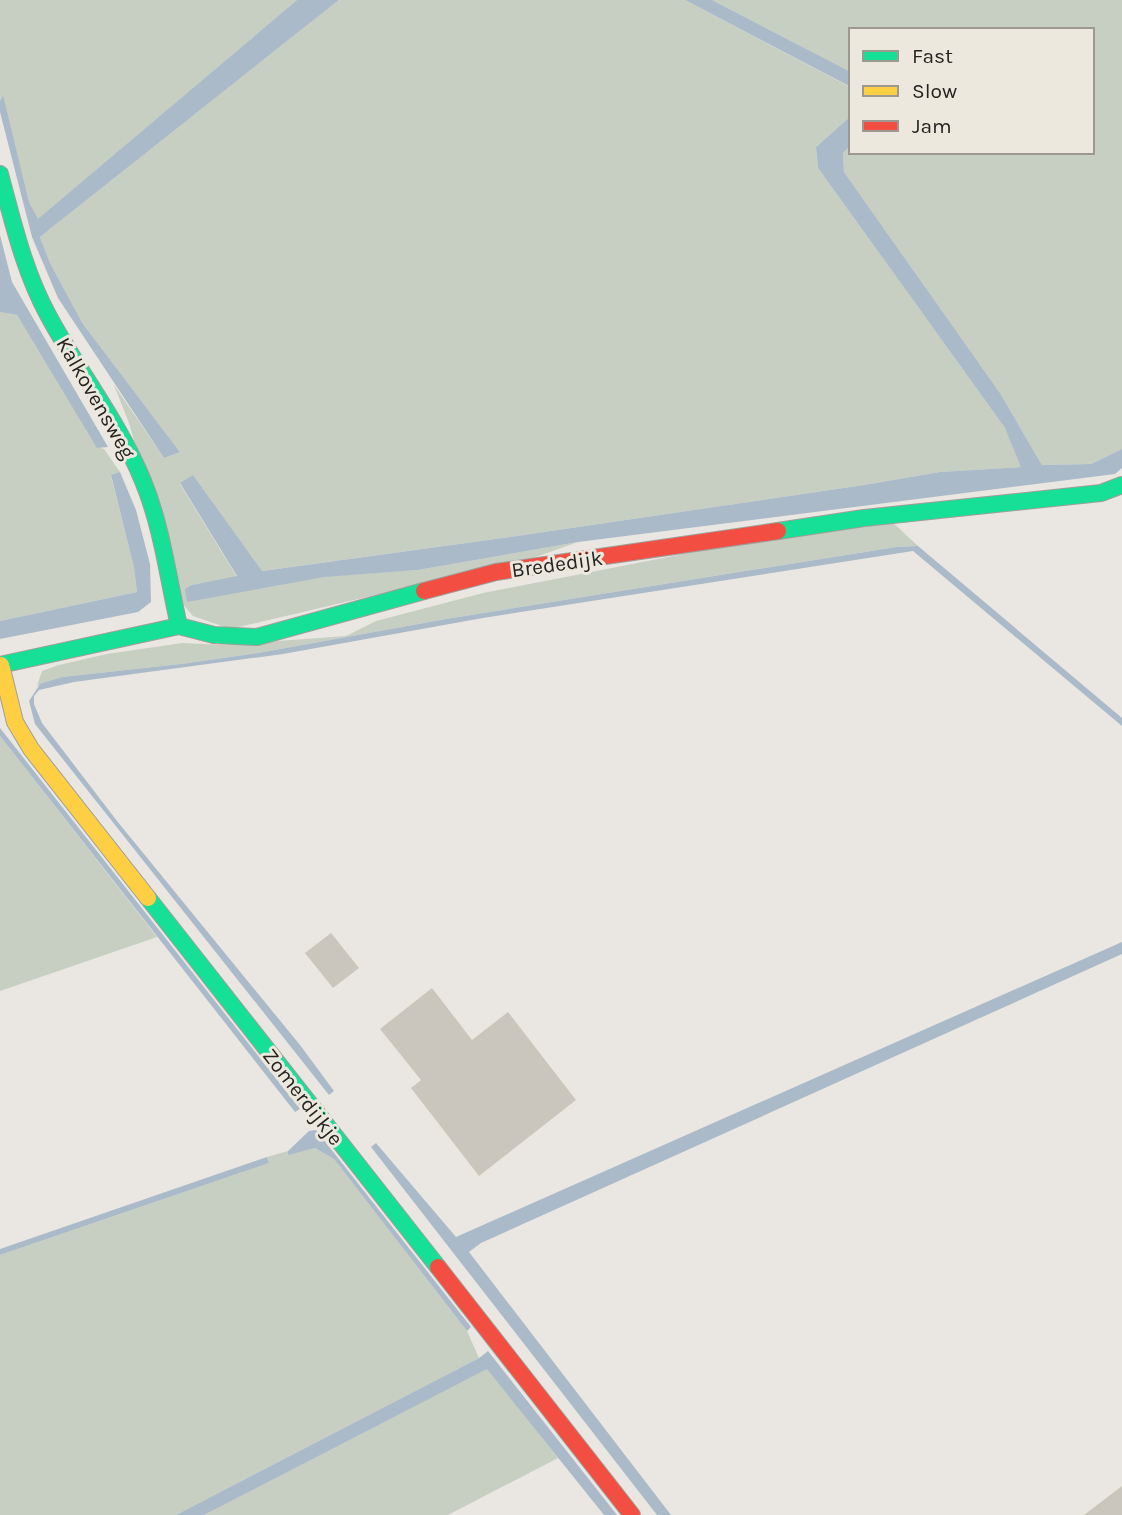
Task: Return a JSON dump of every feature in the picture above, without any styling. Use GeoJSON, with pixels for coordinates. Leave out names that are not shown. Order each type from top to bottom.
{"type":"FeatureCollection","features":[{"type":"Feature","properties":{"kind":"street","name":"Kalkovensweg"},"geometry":{"type":"LineString","coordinates":[[0,174],[37,292],[143,480],[179,626]]}},
{"type":"Feature","properties":{"kind":"street","name":"Brededijk"},"geometry":{"type":"LineString","coordinates":[[0,665],[179,626],[214,635],[257,637],[496,572],[864,518],[1101,493],[1122,485]]}},
{"type":"Feature","properties":{"kind":"street","name":"Zomerdijkje"},"geometry":{"type":"LineString","coordinates":[[0,665],[15,722],[31,749],[632,1515]]}},
{"type":"Feature","properties":{"kind":"shaded area"},"geometry":{"type":"Polygon","coordinates":[[[0,0],[297,0],[38,220],[29,202],[2,96],[0,101],[0,0]]]}},
{"type":"Feature","properties":{"kind":"shaded area"},"geometry":{"type":"Polygon","coordinates":[[[339,0],[685,0],[849,85],[849,118],[816,147],[818,168],[1005,428],[1022,467],[940,472],[510,537],[261,571],[193,475],[180,484],[237,577],[192,585],[418,570],[578,542],[533,558],[230,629],[193,616],[182,603],[129,423],[114,385],[164,458],[180,452],[83,324],[50,263],[40,237],[339,0]]]}},
{"type":"Feature","properties":{"kind":"shaded area"},"geometry":{"type":"Polygon","coordinates":[[[712,0],[1122,0],[1122,449],[1091,464],[1042,465],[1000,393],[844,172],[843,153],[849,147],[849,154],[1094,154],[1094,28],[849,28],[849,71],[712,0]]]}},
{"type":"Feature","properties":{"kind":"shaded area"},"geometry":{"type":"Polygon","coordinates":[[[0,312],[17,315],[97,447],[104,449],[120,472],[111,476],[134,568],[137,592],[0,621],[0,312]]]}},
{"type":"Feature","properties":{"kind":"shaded area"},"geometry":{"type":"Polygon","coordinates":[[[889,519],[918,546],[896,547],[446,619],[258,653],[62,677],[37,686],[42,671],[107,654],[182,643],[225,645],[346,636],[376,621],[483,593],[812,529],[889,519]]]}},
{"type":"Feature","properties":{"kind":"shaded area"},"geometry":{"type":"Polygon","coordinates":[[[0,736],[157,937],[0,991],[0,736]]]}},
{"type":"Feature","properties":{"kind":"shaded area"},"geometry":{"type":"Polygon","coordinates":[[[315,1148],[334,1159],[467,1331],[479,1358],[176,1515],[0,1515],[0,1255],[269,1163],[267,1157],[315,1148]]]}},
{"type":"Feature","properties":{"kind":"shaded area"},"geometry":{"type":"Polygon","coordinates":[[[488,1368],[558,1458],[448,1515],[204,1515],[488,1368]]]}},
{"type":"Feature","properties":{"kind":"water"},"geometry":{"type":"Polygon","coordinates":[[[297,0],[339,0],[40,237],[50,263],[83,324],[180,452],[164,458],[58,298],[32,237],[0,112],[0,101],[3,95],[29,202],[38,219],[297,0]]]}},
{"type":"Feature","properties":{"kind":"water"},"geometry":{"type":"Polygon","coordinates":[[[685,0],[712,0],[849,71],[849,86],[685,0]]]}},
{"type":"Feature","properties":{"kind":"water"},"geometry":{"type":"Polygon","coordinates":[[[849,118],[849,147],[843,153],[844,172],[1000,393],[1042,465],[1091,464],[1122,449],[1122,468],[1115,474],[578,542],[418,570],[324,577],[187,602],[185,589],[192,585],[237,576],[180,483],[193,475],[262,571],[510,537],[940,472],[1021,467],[1005,428],[818,168],[816,147],[849,118]]]}},
{"type":"Feature","properties":{"kind":"water"},"geometry":{"type":"Polygon","coordinates":[[[0,235],[12,282],[108,447],[97,448],[17,315],[0,312],[0,235]]]}},
{"type":"Feature","properties":{"kind":"water"},"geometry":{"type":"Polygon","coordinates":[[[120,472],[136,510],[150,564],[151,602],[138,612],[0,639],[0,621],[137,592],[134,568],[111,475],[120,472]]]}},
{"type":"Feature","properties":{"kind":"water"},"geometry":{"type":"Polygon","coordinates":[[[918,546],[1122,718],[1122,726],[913,551],[483,618],[283,654],[74,682],[39,690],[34,696],[34,704],[42,723],[117,821],[300,1045],[334,1091],[329,1095],[35,724],[29,701],[40,684],[62,677],[258,653],[446,619],[896,547],[918,546]]]}},
{"type":"Feature","properties":{"kind":"water"},"geometry":{"type":"Polygon","coordinates":[[[0,728],[300,1109],[295,1112],[0,736],[0,728]]]}},
{"type":"Feature","properties":{"kind":"water"},"geometry":{"type":"Polygon","coordinates":[[[1122,942],[1122,954],[481,1243],[469,1252],[671,1515],[657,1515],[371,1147],[376,1143],[456,1237],[1122,942]]]}},
{"type":"Feature","properties":{"kind":"water"},"geometry":{"type":"Polygon","coordinates":[[[316,1130],[471,1327],[467,1331],[334,1159],[315,1148],[288,1155],[288,1151],[309,1131],[316,1130]]]}},
{"type":"Feature","properties":{"kind":"water"},"geometry":{"type":"Polygon","coordinates":[[[267,1157],[269,1163],[0,1255],[0,1249],[267,1157]]]}},
{"type":"Feature","properties":{"kind":"water"},"geometry":{"type":"Polygon","coordinates":[[[488,1351],[617,1515],[604,1515],[487,1369],[204,1515],[176,1515],[479,1358],[488,1351]]]}},
{"type":"Feature","properties":{"kind":"building"},"geometry":{"type":"Polygon","coordinates":[[[331,933],[359,968],[333,988],[305,953],[331,933]]]}},
{"type":"Feature","properties":{"kind":"building"},"geometry":{"type":"Polygon","coordinates":[[[432,988],[472,1040],[508,1012],[576,1100],[479,1176],[411,1088],[421,1080],[380,1029],[432,988]]]}},
{"type":"Feature","properties":{"kind":"building"},"geometry":{"type":"Polygon","coordinates":[[[1122,1486],[1122,1515],[1084,1515],[1122,1486]]]}},
{"type":"Feature","properties":{"kind":"traffic: fast"},"geometry":{"type":"LineString","coordinates":[[0,174],[32,281],[60,336],[122,438],[150,498],[179,626]]}},
{"type":"Feature","properties":{"kind":"traffic: fast"},"geometry":{"type":"LineString","coordinates":[[778,531],[864,518],[1101,493],[1122,485]]}},
{"type":"Feature","properties":{"kind":"traffic: fast"},"geometry":{"type":"LineString","coordinates":[[0,665],[179,626],[214,635],[257,637],[424,591]]}},
{"type":"Feature","properties":{"kind":"traffic: fast"},"geometry":{"type":"LineString","coordinates":[[148,898],[438,1267]]}},
{"type":"Feature","properties":{"kind":"traffic: slow"},"geometry":{"type":"LineString","coordinates":[[1,665],[15,722],[31,749],[148,898]]}},
{"type":"Feature","properties":{"kind":"traffic: jam"},"geometry":{"type":"LineString","coordinates":[[424,591],[496,572],[778,531]]}},
{"type":"Feature","properties":{"kind":"traffic: jam"},"geometry":{"type":"LineString","coordinates":[[438,1267],[632,1515]]}}]}
